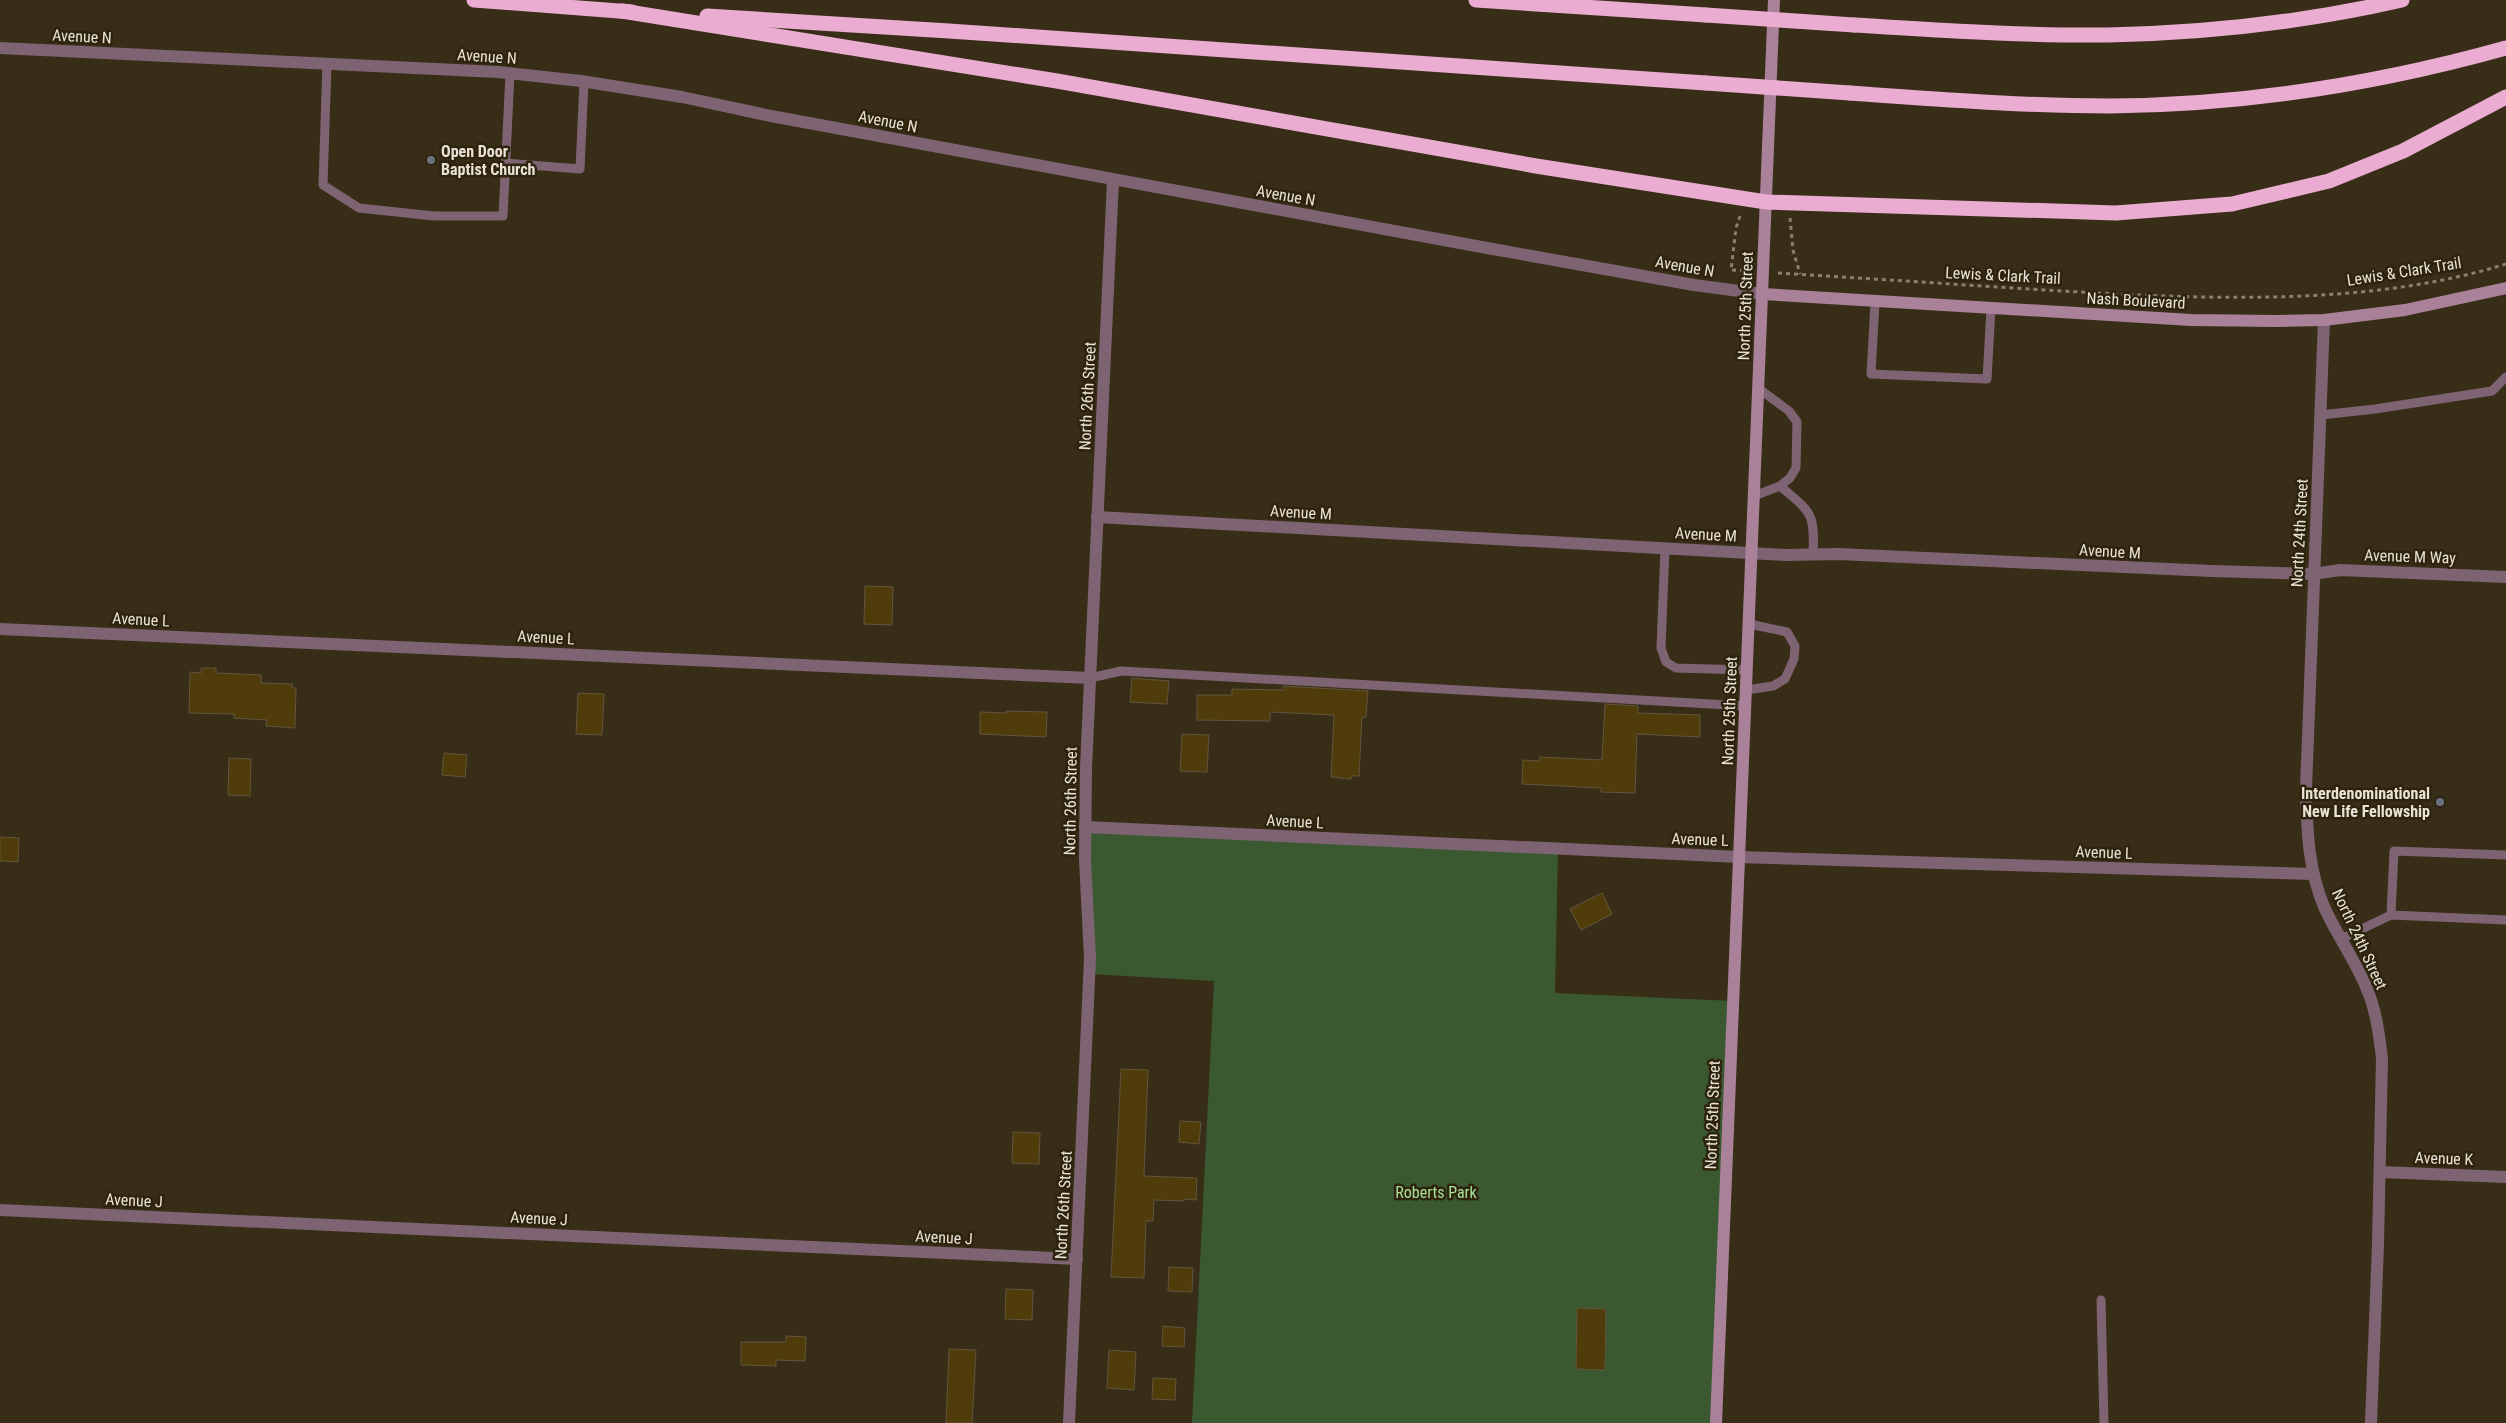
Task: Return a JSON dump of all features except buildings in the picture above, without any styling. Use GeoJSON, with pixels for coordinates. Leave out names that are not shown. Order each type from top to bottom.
{"type":"FeatureCollection","features":[{"type":"Feature","properties":{"kind":"highway"},"geometry":{"type":"LineString","coordinates":[[474,0],[622,11],[949,30],[2036,105],[2190,103],[2283,94],[2361,82],[2458,62],[2506,48]]}},
{"type":"Feature","properties":{"kind":"highway"},"geometry":{"type":"LineString","coordinates":[[1476,0],[2014,34],[2108,35],[2183,32],[2286,21],[2359,10],[2402,0]]}},
{"type":"Feature","properties":{"kind":"highway"},"geometry":{"type":"LineString","coordinates":[[622,11],[1057,81],[1536,166],[1766,202],[2116,213],[2232,204],[2329,181],[2402,151],[2506,97]]}},
{"type":"Feature","properties":{"kind":"street","name":"North 25th Street"},"geometry":{"type":"LineString","coordinates":[[1716,1423],[1774,0]]}},
{"type":"Feature","properties":{"kind":"street","name":"Avenue N"},"geometry":{"type":"LineString","coordinates":[[0,48],[510,74],[584,82],[682,97],[1113,180],[1694,285],[1762,294]]}},
{"type":"Feature","properties":{"kind":"street","name":"North 26th Street"},"geometry":{"type":"LineString","coordinates":[[1069,1423],[1090,958],[1085,827],[1090,678],[1113,180]]}},
{"type":"Feature","properties":{"kind":"street","name":"Nash Boulevard"},"geometry":{"type":"LineString","coordinates":[[1762,294],[2191,320],[2324,320],[2405,310],[2506,288]]}},
{"type":"Feature","properties":{"kind":"street","name":"North 24th Street"},"geometry":{"type":"LineString","coordinates":[[2324,320],[2312,574],[2306,789],[2307,843],[2313,874],[2325,908],[2367,987],[2378,1028],[2382,1058],[2371,1423]]}},
{"type":"Feature","properties":{"kind":"street","name":"Avenue M"},"geometry":{"type":"LineString","coordinates":[[1097,516],[1752,553],[2312,574]]}},
{"type":"Feature","properties":{"kind":"street","name":"Avenue M Way"},"geometry":{"type":"LineString","coordinates":[[2312,574],[2340,570],[2506,577]]}},
{"type":"Feature","properties":{"kind":"street","name":"Avenue L"},"geometry":{"type":"LineString","coordinates":[[0,629],[1090,678]]}},
{"type":"Feature","properties":{"kind":"street","name":"Avenue L"},"geometry":{"type":"LineString","coordinates":[[1085,827],[1740,857],[2313,874]]}},
{"type":"Feature","properties":{"kind":"street","name":"Avenue K"},"geometry":{"type":"LineString","coordinates":[[2380,1172],[2506,1176]]}},
{"type":"Feature","properties":{"kind":"street","name":"Avenue J"},"geometry":{"type":"LineString","coordinates":[[0,1210],[1077,1259]]}},
{"type":"Feature","properties":{"kind":"lane"},"geometry":{"type":"LineString","coordinates":[[327,64],[323,185],[359,208],[434,216],[503,216],[510,74]]}},
{"type":"Feature","properties":{"kind":"lane"},"geometry":{"type":"LineString","coordinates":[[506,163],[580,169],[584,82]]}},
{"type":"Feature","properties":{"kind":"lane"},"geometry":{"type":"LineString","coordinates":[[1874,302],[1871,374],[1987,379],[1991,309]]}},
{"type":"Feature","properties":{"kind":"lane"},"geometry":{"type":"LineString","coordinates":[[2321,415],[2375,409],[2492,390],[2506,377]]}},
{"type":"Feature","properties":{"kind":"lane"},"geometry":{"type":"LineString","coordinates":[[1754,496],[1780,486],[1790,478],[1796,468],[1797,422],[1789,411],[1758,388]]}},
{"type":"Feature","properties":{"kind":"lane"},"geometry":{"type":"LineString","coordinates":[[1780,486],[1810,512],[1815,525],[1813,554]]}},
{"type":"Feature","properties":{"kind":"lane"},"geometry":{"type":"LineString","coordinates":[[1665,548],[1661,648],[1666,662],[1676,668],[1747,670]]}},
{"type":"Feature","properties":{"kind":"lane"},"geometry":{"type":"LineString","coordinates":[[1746,690],[1773,686],[1785,679],[1794,659],[1795,646],[1787,632],[1749,624]]}},
{"type":"Feature","properties":{"kind":"lane"},"geometry":{"type":"LineString","coordinates":[[1090,678],[1121,671],[1746,706]]}},
{"type":"Feature","properties":{"kind":"lane"},"geometry":{"type":"LineString","coordinates":[[2391,915],[2394,851],[2506,855]]}},
{"type":"Feature","properties":{"kind":"lane"},"geometry":{"type":"LineString","coordinates":[[2341,939],[2391,915],[2506,920]]}},
{"type":"Feature","properties":{"kind":"lane"},"geometry":{"type":"LineString","coordinates":[[2101,1300],[2104,1423]]}},
{"type":"Feature","properties":{"kind":"path"},"geometry":{"type":"LineString","coordinates":[[1731,270],[1736,228],[1745,200]]}},
{"type":"Feature","properties":{"kind":"path","name":"Lewis & Clark Trail"},"geometry":{"type":"LineString","coordinates":[[1788,202],[1793,250],[1800,274],[2141,296],[2280,297],[2342,293],[2418,284],[2506,264]]}},
{"type":"Feature","properties":{"kind":"green space","name":"Roberts Park"},"geometry":{"type":"Polygon","coordinates":[[[1085,827],[1558,849],[1555,993],[1733,1001],[1716,1423],[1192,1423],[1214,981],[1090,974],[1085,827]]]}},
{"type":"Feature","properties":{"kind":"place","name":"Open Door Baptist Church"},"geometry":{"type":"Point","coordinates":[431,160]}},
{"type":"Feature","properties":{"kind":"place","name":"Interdenominational New Life Fellowship"},"geometry":{"type":"Point","coordinates":[2440,802]}}]}
